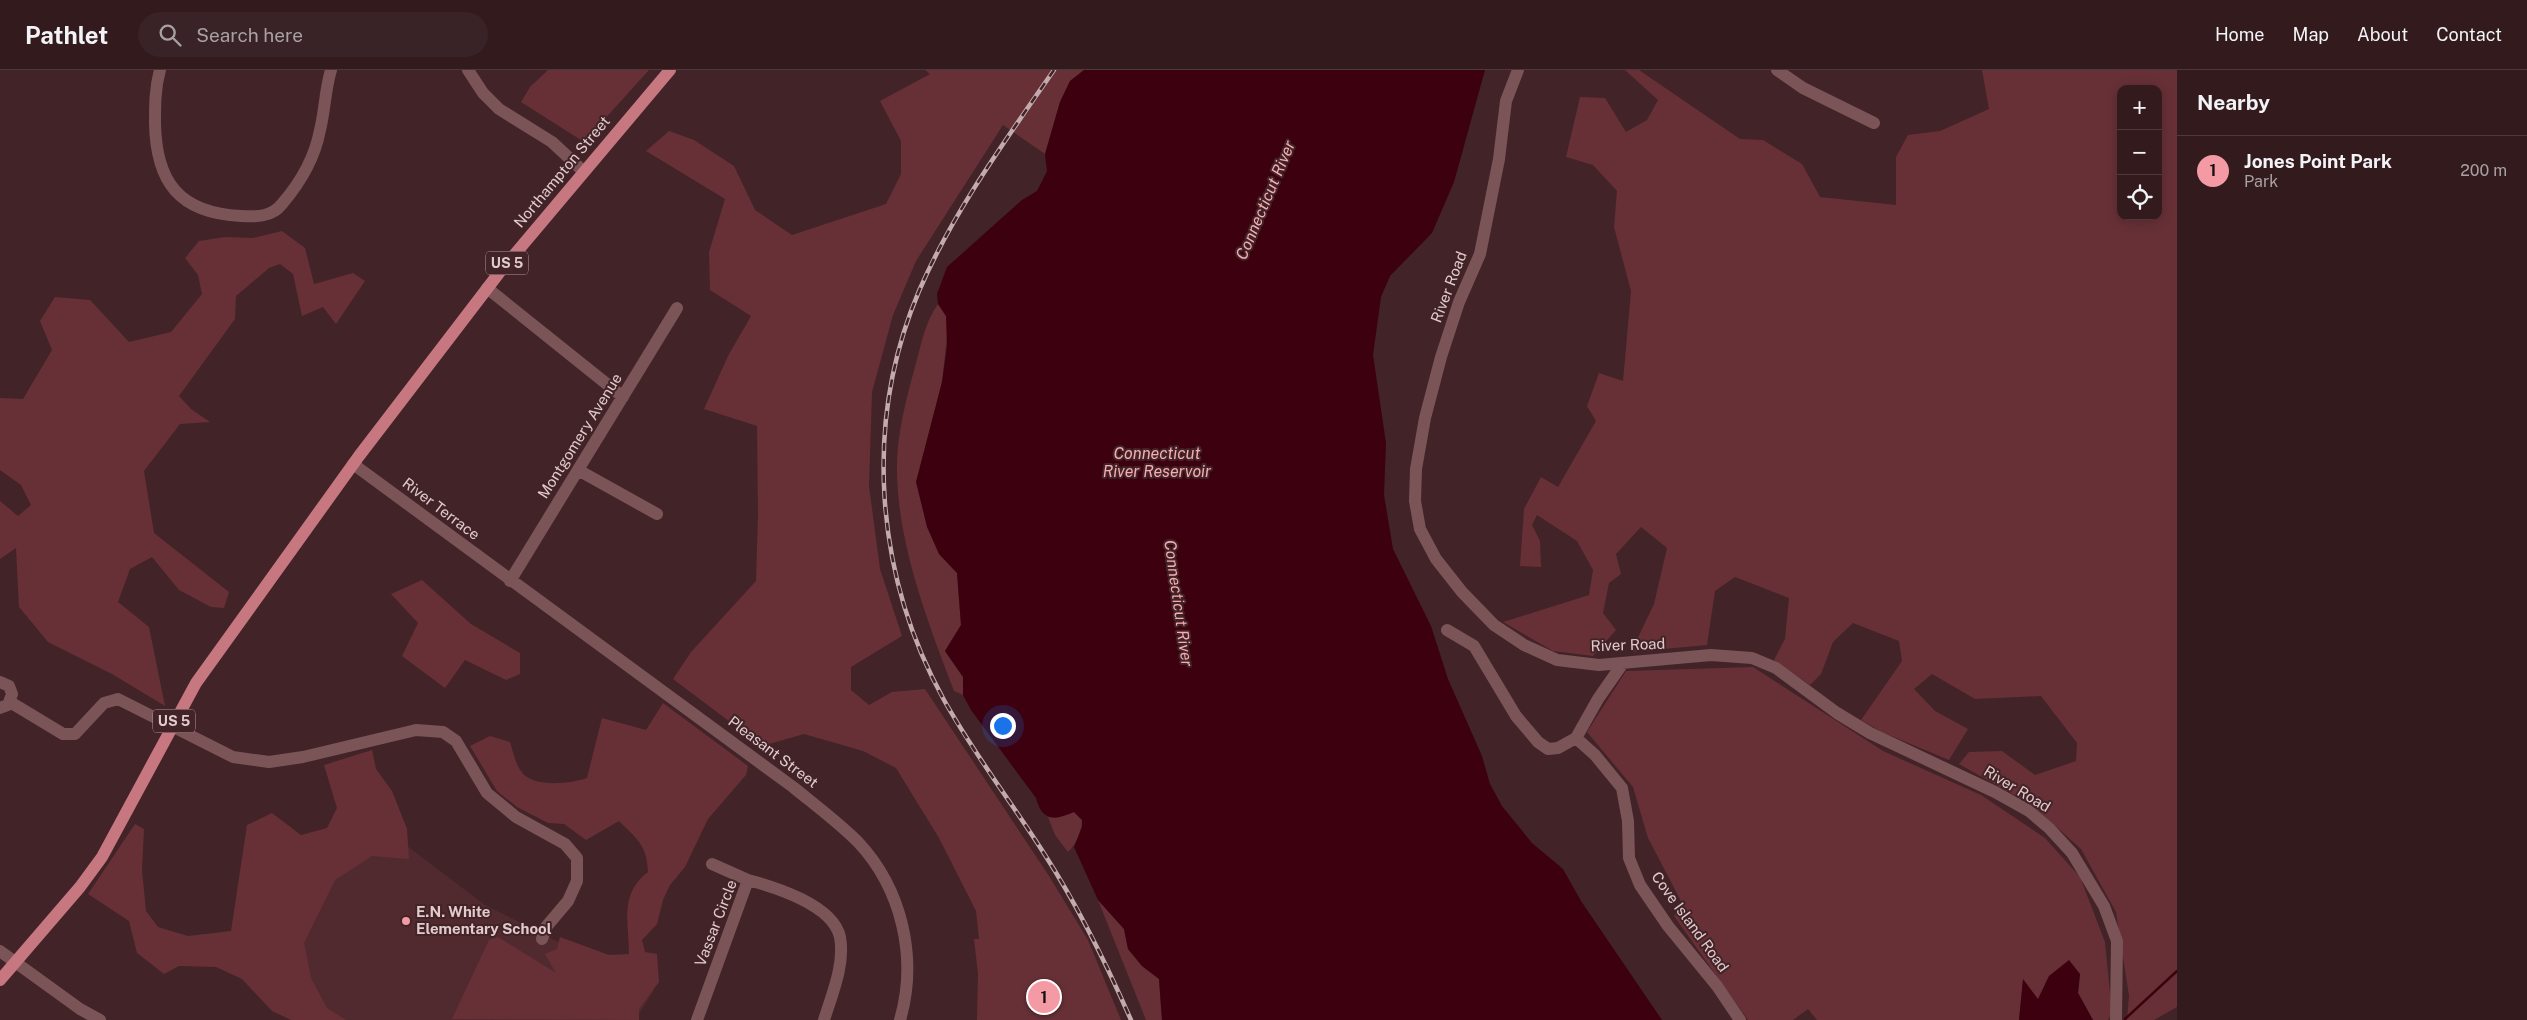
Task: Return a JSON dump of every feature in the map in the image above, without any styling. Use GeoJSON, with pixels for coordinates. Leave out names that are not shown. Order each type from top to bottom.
{"type":"FeatureCollection","features":[{"type":"Feature","properties":{"kind":"main road","name":"Northampton Street"},"geometry":{"type":"LineString","coordinates":[[353,464],[487,288],[583,171],[670,70]]}},
{"type":"Feature","properties":{"kind":"main road","name":"US 5"},"geometry":{"type":"LineString","coordinates":[[0,980],[80,887],[102,857],[196,683],[353,464]]}},
{"type":"Feature","properties":{"kind":"street"},"geometry":{"type":"LineString","coordinates":[[160,70],[156,84],[156,141],[164,175],[172,188],[183,199],[199,209],[226,215],[262,217],[281,206],[313,156],[320,130],[325,93],[331,70]]}},
{"type":"Feature","properties":{"kind":"street"},"geometry":{"type":"LineString","coordinates":[[468,70],[483,93],[500,108],[552,142],[583,171]]}},
{"type":"Feature","properties":{"kind":"street","name":"River Road"},"geometry":{"type":"LineString","coordinates":[[1518,70],[1506,101],[1499,159],[1480,254],[1440,357],[1425,418],[1416,469],[1414,501],[1420,529],[1436,559],[1462,592],[1494,624],[1524,646],[1557,660],[1599,665],[1711,655],[1752,658],[1776,668],[1837,713],[1870,733],[1995,792],[2029,812],[2049,828],[2072,853],[2104,906],[2117,941],[2116,1020]]}},
{"type":"Feature","properties":{"kind":"street"},"geometry":{"type":"LineString","coordinates":[[1777,70],[1803,88],[1874,123]]}},
{"type":"Feature","properties":{"kind":"street"},"geometry":{"type":"LineString","coordinates":[[487,288],[623,397]]}},
{"type":"Feature","properties":{"kind":"street","name":"Montgomery Avenue"},"geometry":{"type":"LineString","coordinates":[[510,580],[678,308]]}},
{"type":"Feature","properties":{"kind":"street","name":"River Terrace"},"geometry":{"type":"LineString","coordinates":[[353,464],[510,580]]}},
{"type":"Feature","properties":{"kind":"street"},"geometry":{"type":"LineString","coordinates":[[578,470],[657,514]]}},
{"type":"Feature","properties":{"kind":"street","name":"Pleasant Street"},"geometry":{"type":"LineString","coordinates":[[510,580],[793,787],[858,842],[878,868],[900,914],[909,957],[900,1020]]}},
{"type":"Feature","properties":{"kind":"street"},"geometry":{"type":"LineString","coordinates":[[1447,630],[1474,646],[1516,716],[1538,742],[1548,749],[1558,748],[1576,738],[1598,699],[1623,663]]}},
{"type":"Feature","properties":{"kind":"street"},"geometry":{"type":"LineString","coordinates":[[0,682],[11,690],[5,705],[63,734],[75,734],[104,703],[118,699],[233,757],[269,762],[303,757],[416,730],[443,732],[456,741],[486,793],[516,817],[565,844],[577,858],[577,881],[568,901],[546,928],[542,939]]}},
{"type":"Feature","properties":{"kind":"street","name":"Cove Island Road"},"geometry":{"type":"LineString","coordinates":[[1576,738],[1595,755],[1622,788],[1628,820],[1629,858],[1640,885],[1740,1020]]}},
{"type":"Feature","properties":{"kind":"street"},"geometry":{"type":"LineString","coordinates":[[712,864],[748,880]]}},
{"type":"Feature","properties":{"kind":"street","name":"Vassar Circle"},"geometry":{"type":"LineString","coordinates":[[697,1020],[748,880],[785,890],[809,904],[835,926],[840,937],[839,974],[824,1020]]}},
{"type":"Feature","properties":{"kind":"street"},"geometry":{"type":"LineString","coordinates":[[0,951],[80,1009],[100,1020]]}},
{"type":"Feature","properties":{"kind":"shaded area"},"geometry":{"type":"Polygon","coordinates":[[[548,70],[649,70],[584,142],[521,102],[530,87],[548,70]]]}},
{"type":"Feature","properties":{"kind":"shaded area"},"geometry":{"type":"Polygon","coordinates":[[[925,70],[1084,70],[1070,81],[1060,102],[1045,154],[1003,125],[916,261],[893,315],[872,392],[869,486],[880,569],[902,636],[851,667],[851,690],[869,705],[892,692],[925,689],[1049,876],[1088,940],[1121,1020],[977,1020],[978,974],[974,939],[979,939],[976,911],[939,838],[896,768],[863,751],[804,734],[762,746],[673,679],[691,652],[756,581],[758,516],[757,426],[704,409],[728,356],[751,316],[710,290],[709,252],[725,199],[646,151],[669,131],[694,140],[734,166],[755,210],[792,235],[886,204],[901,174],[901,141],[880,101],[930,74],[925,70]]]}},
{"type":"Feature","properties":{"kind":"shaded area"},"geometry":{"type":"Polygon","coordinates":[[[1625,70],[1639,70],[1740,139],[1763,140],[1802,164],[1820,197],[1896,205],[1896,157],[1908,135],[1940,131],[1989,109],[1982,70],[2177,70],[2177,1007],[2154,1020],[2127,1020],[2129,996],[2116,912],[2081,849],[2032,805],[1959,764],[1969,752],[2002,751],[2035,775],[2076,761],[2077,743],[2041,696],[1975,699],[1932,674],[1914,689],[1935,711],[1968,729],[1949,760],[1882,732],[1861,720],[1902,661],[1899,641],[1853,623],[1833,642],[1821,674],[1810,685],[1774,660],[1785,639],[1789,598],[1735,577],[1715,591],[1707,645],[1631,652],[1654,604],[1667,548],[1641,527],[1616,554],[1621,574],[1609,583],[1603,613],[1616,630],[1593,656],[1553,651],[1503,622],[1589,595],[1593,570],[1577,541],[1537,515],[1532,525],[1540,541],[1541,567],[1520,566],[1524,509],[1541,477],[1558,487],[1596,421],[1587,406],[1599,373],[1623,381],[1631,291],[1614,227],[1617,191],[1593,165],[1566,157],[1580,97],[1605,98],[1626,132],[1647,120],[1658,100],[1625,70]]]}},
{"type":"Feature","properties":{"kind":"shaded area"},"geometry":{"type":"Polygon","coordinates":[[[282,231],[305,248],[314,284],[353,273],[365,281],[336,324],[323,307],[302,316],[293,274],[280,264],[269,268],[236,296],[235,319],[179,396],[191,409],[210,422],[180,424],[144,471],[154,533],[229,592],[224,608],[211,607],[179,590],[152,557],[130,569],[118,602],[149,627],[165,706],[112,674],[48,642],[19,607],[16,548],[0,559],[0,501],[18,516],[31,505],[21,485],[0,470],[0,398],[23,399],[52,350],[40,321],[55,297],[90,300],[129,342],[171,332],[202,294],[198,275],[185,258],[199,241],[225,237],[253,238],[282,231]]]}},
{"type":"Feature","properties":{"kind":"shaded area"},"geometry":{"type":"Polygon","coordinates":[[[938,304],[946,316],[948,328],[942,382],[916,482],[939,554],[957,573],[961,625],[945,651],[963,677],[963,695],[954,691],[916,583],[903,527],[897,472],[898,446],[908,392],[924,334],[938,304]]]}},
{"type":"Feature","properties":{"kind":"shaded area"},"geometry":{"type":"Polygon","coordinates":[[[422,580],[471,624],[520,653],[520,674],[506,680],[465,660],[445,688],[402,656],[418,623],[391,594],[422,580]]]}},
{"type":"Feature","properties":{"kind":"shaded area"},"geometry":{"type":"Polygon","coordinates":[[[1753,667],[1883,751],[1981,795],[2045,838],[2080,877],[2105,942],[2112,1013],[2108,1020],[2093,1020],[2078,993],[2080,974],[2049,976],[2038,1000],[2023,980],[2019,1020],[1817,1020],[1808,1009],[1793,1020],[1748,1020],[1674,916],[1682,903],[1648,838],[1633,787],[1587,732],[1626,671],[1753,667]]]}},
{"type":"Feature","properties":{"kind":"shaded area"},"geometry":{"type":"Polygon","coordinates":[[[663,703],[748,766],[746,775],[708,819],[685,867],[670,885],[663,900],[657,924],[642,940],[645,952],[657,954],[659,982],[639,1009],[639,1020],[452,1019],[489,940],[498,937],[556,973],[545,954],[557,949],[560,937],[609,955],[629,954],[627,920],[629,899],[639,881],[648,872],[646,855],[640,843],[619,821],[586,840],[564,824],[548,823],[517,807],[497,791],[470,746],[490,736],[510,742],[514,757],[521,771],[533,780],[562,783],[580,780],[587,778],[602,718],[646,730],[663,703]]]}},
{"type":"Feature","properties":{"kind":"shaded area"},"geometry":{"type":"Polygon","coordinates":[[[372,750],[376,769],[392,791],[407,829],[409,859],[372,856],[335,880],[304,943],[311,978],[327,1008],[346,1020],[291,1020],[272,1011],[242,979],[216,967],[179,966],[164,974],[137,953],[129,921],[88,894],[135,824],[144,829],[142,870],[146,911],[158,927],[188,936],[231,931],[247,825],[272,813],[301,835],[327,828],[337,808],[324,765],[372,750]]]}},
{"type":"Feature","properties":{"kind":"shaded area","name":"E.N. White Elementary School"},"geometry":{"type":"Polygon","coordinates":[[[361,811],[485,905],[654,990],[635,1020],[331,1020],[261,985],[361,811]]]}},
{"type":"Feature","properties":{"kind":"shaded area"},"geometry":{"type":"Polygon","coordinates":[[[1074,812],[1082,820],[1082,824],[1076,841],[1068,852],[1055,835],[1048,817],[1056,818],[1074,812]]]}},
{"type":"Feature","properties":{"kind":"shaded area"},"geometry":{"type":"Polygon","coordinates":[[[1098,900],[1124,929],[1128,949],[1142,966],[1159,979],[1162,1020],[1146,1020],[1098,900]]]}},
{"type":"Feature","properties":{"kind":"water","name":"Connecticut River Reservoir"},"geometry":{"type":"Polygon","coordinates":[[[1084,70],[1485,70],[1454,182],[1432,233],[1390,276],[1381,297],[1373,355],[1386,443],[1384,495],[1393,549],[1431,626],[1448,679],[1482,756],[1490,784],[1502,806],[1532,843],[1563,869],[1581,901],[1662,1020],[1162,1020],[1159,979],[1142,966],[1128,949],[1124,929],[1098,900],[1074,847],[1082,827],[1082,820],[1074,812],[1055,818],[1045,815],[1036,798],[971,710],[963,695],[963,677],[945,651],[961,625],[957,573],[939,554],[927,527],[916,482],[942,382],[947,346],[946,316],[938,304],[937,294],[947,267],[1022,200],[1037,191],[1047,171],[1045,154],[1060,102],[1070,81],[1084,70]]]}},
{"type":"Feature","properties":{"kind":"water"},"geometry":{"type":"Polygon","coordinates":[[[2069,960],[2080,974],[2078,993],[2093,1020],[2019,1020],[2023,979],[2038,999],[2049,976],[2069,960]]]}},
{"type":"Feature","properties":{"kind":"waterway"},"geometry":{"type":"LineString","coordinates":[[2125,1019],[2177,971]]}},
{"type":"Feature","properties":{"kind":"railway"},"geometry":{"type":"LineString","coordinates":[[1054,70],[964,205],[919,291],[901,341],[890,393],[884,445],[885,498],[891,550],[903,602],[921,652],[944,700],[956,720],[980,759],[1020,816],[1081,915],[1131,1020]]}},
{"type":"Feature","properties":{"kind":"place","name":"E.N. White Elementary School"},"geometry":{"type":"Point","coordinates":[406,921]}},
{"type":"Feature","properties":{"kind":"place","name":"Jones Point Park"},"geometry":{"type":"Point","coordinates":[1044,997]}},
{"type":"Feature","properties":{"kind":"water label","name":"Connecticut River"},"geometry":{"type":"Point","coordinates":[1265,200]}},
{"type":"Feature","properties":{"kind":"water label","name":"Connecticut River"},"geometry":{"type":"Point","coordinates":[1179,603]}}]}
